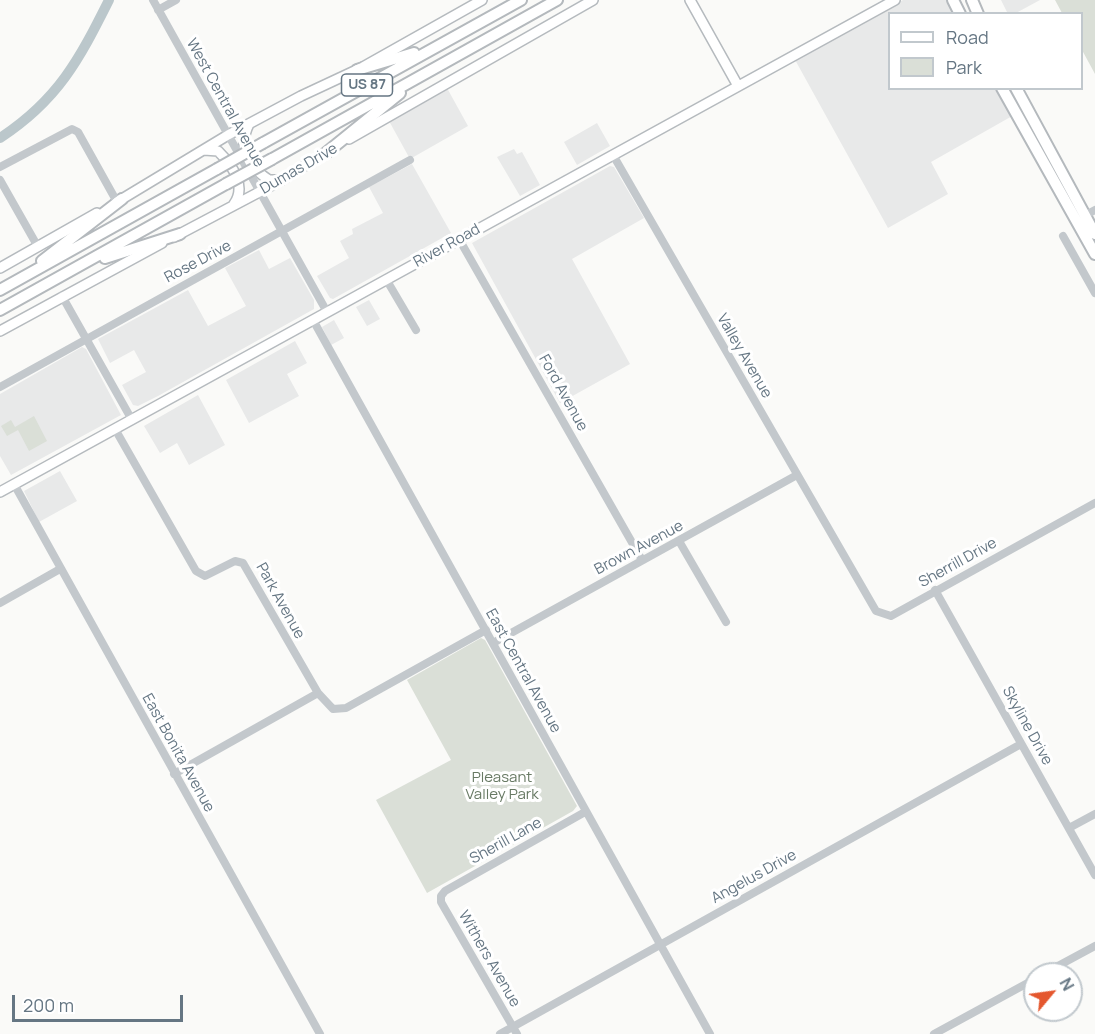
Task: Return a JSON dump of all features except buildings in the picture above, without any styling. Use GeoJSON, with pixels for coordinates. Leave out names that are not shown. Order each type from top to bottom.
{"type":"FeatureCollection","features":[{"type":"Feature","properties":{"kind":"highway","name":"US 87"},"geometry":{"type":"LineString","coordinates":[[0,290],[521,0]]}},
{"type":"Feature","properties":{"kind":"highway","name":"US 87"},"geometry":{"type":"LineString","coordinates":[[0,310],[556,0]]}},
{"type":"Feature","properties":{"kind":"highway"},"geometry":{"type":"LineString","coordinates":[[357,70],[409,55],[472,27]]}},
{"type":"Feature","properties":{"kind":"highway"},"geometry":{"type":"LineString","coordinates":[[326,153],[432,69]]}},
{"type":"Feature","properties":{"kind":"highway"},"geometry":{"type":"LineString","coordinates":[[1003,90],[1085,215],[1095,254]]}},
{"type":"Feature","properties":{"kind":"highway"},"geometry":{"type":"LineString","coordinates":[[1017,90],[1095,234]]}},
{"type":"Feature","properties":{"kind":"highway"},"geometry":{"type":"LineString","coordinates":[[16,281],[120,200]]}},
{"type":"Feature","properties":{"kind":"highway"},"geometry":{"type":"LineString","coordinates":[[50,283],[111,255],[180,234]]}},
{"type":"Feature","properties":{"kind":"main road"},"geometry":{"type":"LineString","coordinates":[[0,268],[228,135],[357,70],[482,0]]}},
{"type":"Feature","properties":{"kind":"main road","name":"Dumas Drive"},"geometry":{"type":"LineString","coordinates":[[0,331],[282,180],[593,0]]}},
{"type":"Feature","properties":{"kind":"main road"},"geometry":{"type":"LineString","coordinates":[[690,0],[738,86]]}},
{"type":"Feature","properties":{"kind":"main road","name":"River Road"},"geometry":{"type":"LineString","coordinates":[[0,492],[895,0]]}},
{"type":"Feature","properties":{"kind":"main road"},"geometry":{"type":"LineString","coordinates":[[249,124],[243,137],[243,148],[250,162],[269,180],[282,180]]}},
{"type":"Feature","properties":{"kind":"main road"},"geometry":{"type":"LineString","coordinates":[[203,150],[218,151],[235,173],[240,185],[240,196],[233,206]]}},
{"type":"Feature","properties":{"kind":"street","name":"West Central Avenue"},"geometry":{"type":"LineString","coordinates":[[153,0],[327,312]]}},
{"type":"Feature","properties":{"kind":"street"},"geometry":{"type":"LineString","coordinates":[[158,10],[176,0]]}},
{"type":"Feature","properties":{"kind":"street"},"geometry":{"type":"LineString","coordinates":[[0,167],[72,129],[78,132],[120,200]]}},
{"type":"Feature","properties":{"kind":"street","name":"Valley Avenue"},"geometry":{"type":"LineString","coordinates":[[613,155],[852,570]]}},
{"type":"Feature","properties":{"kind":"street","name":"Rose Drive"},"geometry":{"type":"LineString","coordinates":[[0,387],[410,160]]}},
{"type":"Feature","properties":{"kind":"street"},"geometry":{"type":"LineString","coordinates":[[0,180],[38,247]]}},
{"type":"Feature","properties":{"kind":"street"},"geometry":{"type":"LineString","coordinates":[[1063,236],[1095,293]]}},
{"type":"Feature","properties":{"kind":"street","name":"Ford Avenue"},"geometry":{"type":"LineString","coordinates":[[459,239],[642,560]]}},
{"type":"Feature","properties":{"kind":"street"},"geometry":{"type":"LineString","coordinates":[[386,279],[416,330]]}},
{"type":"Feature","properties":{"kind":"street"},"geometry":{"type":"LineString","coordinates":[[62,296],[132,420]]}},
{"type":"Feature","properties":{"kind":"street","name":"East Central Avenue"},"geometry":{"type":"LineString","coordinates":[[313,320],[710,1034]]}},
{"type":"Feature","properties":{"kind":"street","name":"Park Avenue"},"geometry":{"type":"LineString","coordinates":[[115,429],[196,571],[206,576],[235,561],[243,563],[318,693],[335,710],[344,708],[486,630]]}},
{"type":"Feature","properties":{"kind":"street","name":"Brown Avenue"},"geometry":{"type":"LineString","coordinates":[[493,643],[797,475]]}},
{"type":"Feature","properties":{"kind":"street","name":"East Bonita Avenue"},"geometry":{"type":"LineString","coordinates":[[14,484],[320,1034]]}},
{"type":"Feature","properties":{"kind":"street","name":"Sherrill Drive"},"geometry":{"type":"LineString","coordinates":[[852,570],[876,611],[891,616],[1095,503]]}},
{"type":"Feature","properties":{"kind":"street"},"geometry":{"type":"LineString","coordinates":[[679,541],[726,622]]}},
{"type":"Feature","properties":{"kind":"street"},"geometry":{"type":"LineString","coordinates":[[0,603],[60,569]]}},
{"type":"Feature","properties":{"kind":"street","name":"Skyline Drive"},"geometry":{"type":"LineString","coordinates":[[935,590],[1095,875]]}},
{"type":"Feature","properties":{"kind":"street"},"geometry":{"type":"LineString","coordinates":[[174,774],[318,693]]}},
{"type":"Feature","properties":{"kind":"street","name":"Angelus Drive"},"geometry":{"type":"LineString","coordinates":[[500,1034],[515,1030],[661,944],[1021,744]]}},
{"type":"Feature","properties":{"kind":"street","name":"Sherill Lane"},"geometry":{"type":"LineString","coordinates":[[441,896],[445,891],[585,812]]}},
{"type":"Feature","properties":{"kind":"street"},"geometry":{"type":"LineString","coordinates":[[1070,828],[1095,814]]}},
{"type":"Feature","properties":{"kind":"street","name":"Withers Avenue"},"geometry":{"type":"LineString","coordinates":[[441,896],[441,902],[515,1030]]}},
{"type":"Feature","properties":{"kind":"street"},"geometry":{"type":"LineString","coordinates":[[1065,962],[1095,946]]}},
{"type":"Feature","properties":{"kind":"street"},"geometry":{"type":"LineString","coordinates":[[934,1034],[1023,986]]}},
{"type":"Feature","properties":{"kind":"shaded area"},"geometry":{"type":"Polygon","coordinates":[[[903,0],[950,0],[957,12],[888,12],[888,90],[1000,90],[1014,115],[931,162],[948,194],[888,228],[794,58],[903,0]]]}},
{"type":"Feature","properties":{"kind":"shaded area"},"geometry":{"type":"Polygon","coordinates":[[[1001,0],[1040,0],[1018,12],[1007,12],[1001,0]]]}},
{"type":"Feature","properties":{"kind":"shaded area"},"geometry":{"type":"Polygon","coordinates":[[[447,88],[468,126],[410,159],[389,121],[447,88]]]}},
{"type":"Feature","properties":{"kind":"shaded area"},"geometry":{"type":"Polygon","coordinates":[[[597,123],[610,146],[577,165],[564,142],[597,123]]]}},
{"type":"Feature","properties":{"kind":"shaded area"},"geometry":{"type":"Polygon","coordinates":[[[514,149],[517,154],[522,152],[540,185],[520,196],[497,157],[514,149]]]}},
{"type":"Feature","properties":{"kind":"shaded area"},"geometry":{"type":"Polygon","coordinates":[[[412,164],[451,233],[333,299],[330,298],[317,276],[349,258],[340,241],[353,234],[352,229],[383,213],[369,187],[412,164]]]}},
{"type":"Feature","properties":{"kind":"shaded area"},"geometry":{"type":"Polygon","coordinates":[[[610,166],[614,167],[644,218],[572,259],[630,364],[560,403],[472,243],[610,166]]]}},
{"type":"Feature","properties":{"kind":"shaded area"},"geometry":{"type":"Polygon","coordinates":[[[259,250],[269,269],[290,258],[314,300],[314,309],[158,396],[138,406],[133,405],[122,385],[146,372],[134,350],[110,363],[98,339],[188,290],[208,326],[246,306],[225,268],[259,250]]]}},
{"type":"Feature","properties":{"kind":"shaded area"},"geometry":{"type":"Polygon","coordinates":[[[369,300],[380,319],[367,326],[356,307],[369,300]]]}},
{"type":"Feature","properties":{"kind":"shaded area"},"geometry":{"type":"Polygon","coordinates":[[[334,320],[344,338],[331,345],[322,327],[334,320]]]}},
{"type":"Feature","properties":{"kind":"shaded area"},"geometry":{"type":"Polygon","coordinates":[[[295,341],[307,363],[287,374],[299,396],[249,423],[226,380],[295,341]]]}},
{"type":"Feature","properties":{"kind":"shaded area"},"geometry":{"type":"Polygon","coordinates":[[[82,347],[86,349],[121,415],[11,475],[0,456],[0,394],[82,347]]]}},
{"type":"Feature","properties":{"kind":"shaded area"},"geometry":{"type":"Polygon","coordinates":[[[198,395],[225,445],[189,465],[177,443],[160,453],[144,426],[198,395]]]}},
{"type":"Feature","properties":{"kind":"shaded area"},"geometry":{"type":"Polygon","coordinates":[[[60,471],[77,501],[39,522],[24,491],[60,471]]]}},
{"type":"Feature","properties":{"kind":"green space"},"geometry":{"type":"Polygon","coordinates":[[[1055,0],[1095,0],[1095,74],[1083,52],[1083,12],[1061,12],[1055,0]]]}},
{"type":"Feature","properties":{"kind":"green space"},"geometry":{"type":"Polygon","coordinates":[[[34,416],[47,441],[29,451],[18,430],[7,436],[1,426],[11,420],[15,427],[34,416]]]}},
{"type":"Feature","properties":{"kind":"green space","name":"Pleasant Valley Park"},"geometry":{"type":"Polygon","coordinates":[[[481,638],[485,640],[577,806],[573,811],[427,893],[376,800],[451,760],[407,680],[481,638]]]}},
{"type":"Feature","properties":{"kind":"waterway"},"geometry":{"type":"LineString","coordinates":[[0,138],[37,109],[65,77],[77,60],[109,0]]}}]}
